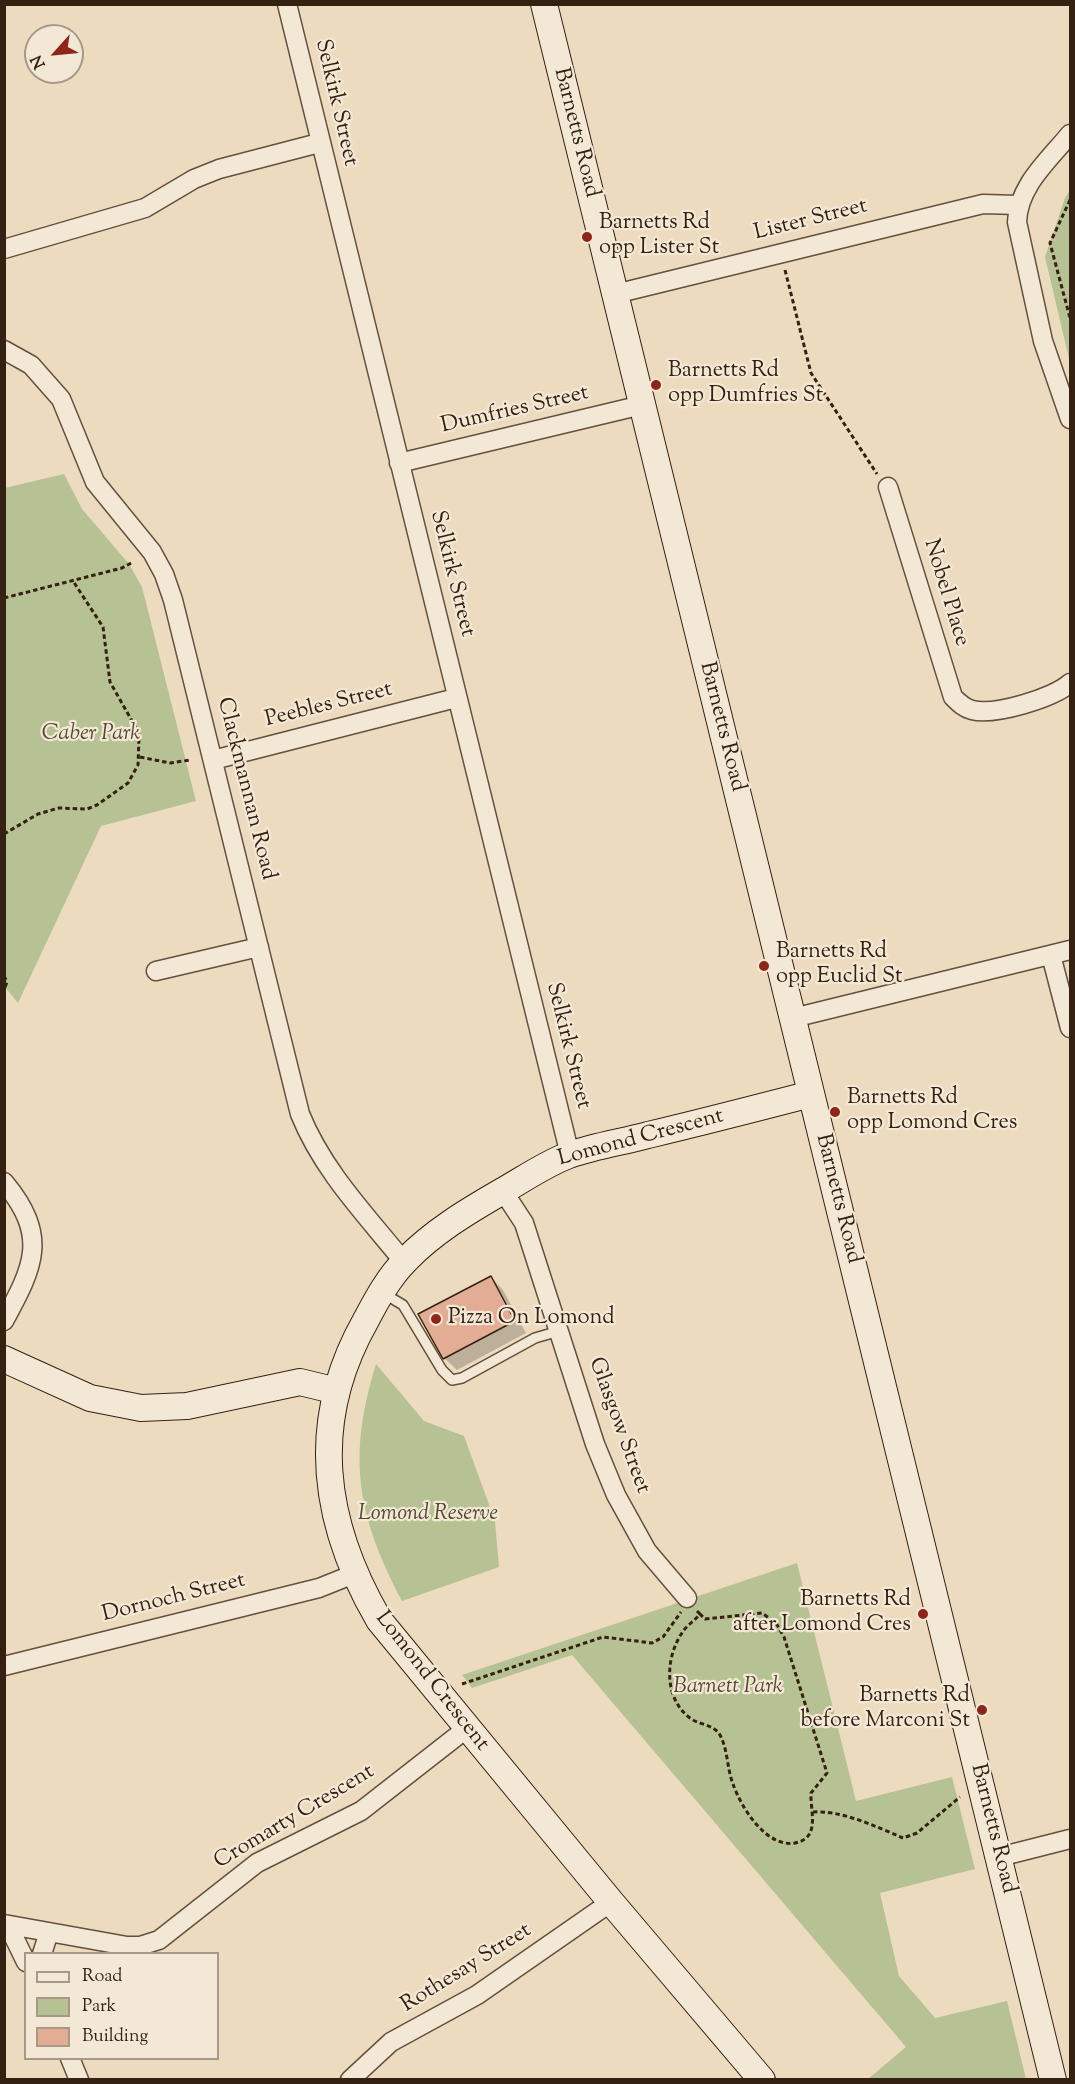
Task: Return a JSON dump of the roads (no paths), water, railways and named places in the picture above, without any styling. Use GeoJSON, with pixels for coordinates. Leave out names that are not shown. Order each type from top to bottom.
{"type":"FeatureCollection","features":[{"type":"Feature","properties":{"kind":"street","name":"Selkirk Street"},"geometry":{"type":"LineString","coordinates":[[287,4],[570,1155]]}},
{"type":"Feature","properties":{"kind":"street","name":"Barnetts Road"},"geometry":{"type":"LineString","coordinates":[[544,4],[1053,2079]]}},
{"type":"Feature","properties":{"kind":"street"},"geometry":{"type":"LineString","coordinates":[[1071,134],[1028,187],[1018,205],[1017,232],[1043,341],[1071,419]]}},
{"type":"Feature","properties":{"kind":"street"},"geometry":{"type":"LineString","coordinates":[[4,249],[145,208],[194,179],[219,169],[320,143]]}},
{"type":"Feature","properties":{"kind":"street","name":"Lister Street"},"geometry":{"type":"LineString","coordinates":[[615,294],[983,204],[1018,205]]}},
{"type":"Feature","properties":{"kind":"street","name":"Clackmannan Road"},"geometry":{"type":"LineString","coordinates":[[4,350],[31,365],[53,388],[66,410],[95,482],[142,540],[161,568],[173,600],[294,1096],[306,1130],[331,1172],[404,1262]]}},
{"type":"Feature","properties":{"kind":"street","name":"Dumfries Street"},"geometry":{"type":"LineString","coordinates":[[399,463],[642,405]]}},
{"type":"Feature","properties":{"kind":"street","name":"Nobel Place"},"geometry":{"type":"LineString","coordinates":[[888,487],[948,688],[960,714],[992,711],[1052,695],[1071,683]]}},
{"type":"Feature","properties":{"kind":"street","name":"Peebles Street"},"geometry":{"type":"LineString","coordinates":[[213,759],[456,698]]}},
{"type":"Feature","properties":{"kind":"street"},"geometry":{"type":"LineString","coordinates":[[156,971],[259,946]]}},
{"type":"Feature","properties":{"kind":"street"},"geometry":{"type":"LineString","coordinates":[[793,1018],[1071,951]]}},
{"type":"Feature","properties":{"kind":"street"},"geometry":{"type":"LineString","coordinates":[[1051,955],[1071,1029]]}},
{"type":"Feature","properties":{"kind":"street","name":"Lomond Crescent"},"geometry":{"type":"LineString","coordinates":[[762,2079],[611,1902],[388,1633],[354,1574],[335,1517],[330,1481],[329,1446],[336,1391],[346,1359],[382,1292],[404,1262],[442,1229],[502,1191],[570,1155],[811,1094]]}},
{"type":"Feature","properties":{"kind":"street"},"geometry":{"type":"LineString","coordinates":[[4,1182],[17,1198],[27,1217],[32,1236],[33,1254],[30,1269],[4,1321]]}},
{"type":"Feature","properties":{"kind":"street","name":"Glasgow Street"},"geometry":{"type":"LineString","coordinates":[[502,1191],[524,1223],[595,1444],[616,1495],[647,1551],[688,1600]]}},
{"type":"Feature","properties":{"kind":"street"},"geometry":{"type":"LineString","coordinates":[[4,1359],[90,1398],[115,1405],[141,1408],[187,1406],[300,1382],[336,1391]]}},
{"type":"Feature","properties":{"kind":"street","name":"Dornoch Street"},"geometry":{"type":"LineString","coordinates":[[4,1666],[319,1588],[354,1574]]}},
{"type":"Feature","properties":{"kind":"street","name":"Cromarty Crescent"},"geometry":{"type":"LineString","coordinates":[[6,1924],[127,1946],[140,1946],[159,1940],[257,1863],[361,1811],[466,1729]]}},
{"type":"Feature","properties":{"kind":"street"},"geometry":{"type":"LineString","coordinates":[[999,1857],[1071,1839]]}},
{"type":"Feature","properties":{"kind":"street","name":"Rothesay Street"},"geometry":{"type":"LineString","coordinates":[[350,2079],[371,2058],[392,2042],[485,1990],[611,1902]]}},
{"type":"Feature","properties":{"kind":"street"},"geometry":{"type":"LineString","coordinates":[[6,1924],[24,1958]]}},
{"type":"Feature","properties":{"kind":"street"},"geometry":{"type":"LineString","coordinates":[[42,1952],[49,1932]]}},
{"type":"Feature","properties":{"kind":"street"},"geometry":{"type":"LineString","coordinates":[[71,2060],[79,2079]]}},
{"type":"Feature","properties":{"kind":"lane"},"geometry":{"type":"LineString","coordinates":[[382,1292],[403,1305],[442,1370],[452,1380],[462,1378],[536,1338],[559,1331]]}},
{"type":"Feature","properties":{"kind":"place","name":"Barnetts Rd opp Lister St"},"geometry":{"type":"Point","coordinates":[587,237]}},
{"type":"Feature","properties":{"kind":"place","name":"Barnetts Rd opp Dumfries St"},"geometry":{"type":"Point","coordinates":[656,385]}},
{"type":"Feature","properties":{"kind":"place","name":"Barnetts Rd opp Euclid St"},"geometry":{"type":"Point","coordinates":[764,966]}},
{"type":"Feature","properties":{"kind":"place","name":"Barnetts Rd opp Lomond Cres"},"geometry":{"type":"Point","coordinates":[835,1112]}},
{"type":"Feature","properties":{"kind":"place","name":"Pizza On Lomond"},"geometry":{"type":"Point","coordinates":[436,1319]}},
{"type":"Feature","properties":{"kind":"place","name":"Barnetts Rd after Lomond Cres"},"geometry":{"type":"Point","coordinates":[923,1614]}},
{"type":"Feature","properties":{"kind":"place","name":"Barnetts Rd before Marconi St"},"geometry":{"type":"Point","coordinates":[982,1710]}},
{"type":"Feature","properties":{"kind":"park label","name":"Caber Park"},"geometry":{"type":"Point","coordinates":[91,735]}},
{"type":"Feature","properties":{"kind":"park label","name":"Lomond Reserve"},"geometry":{"type":"Point","coordinates":[428,1515]}},
{"type":"Feature","properties":{"kind":"park label","name":"Barnett Park"},"geometry":{"type":"Point","coordinates":[728,1688]}}]}
